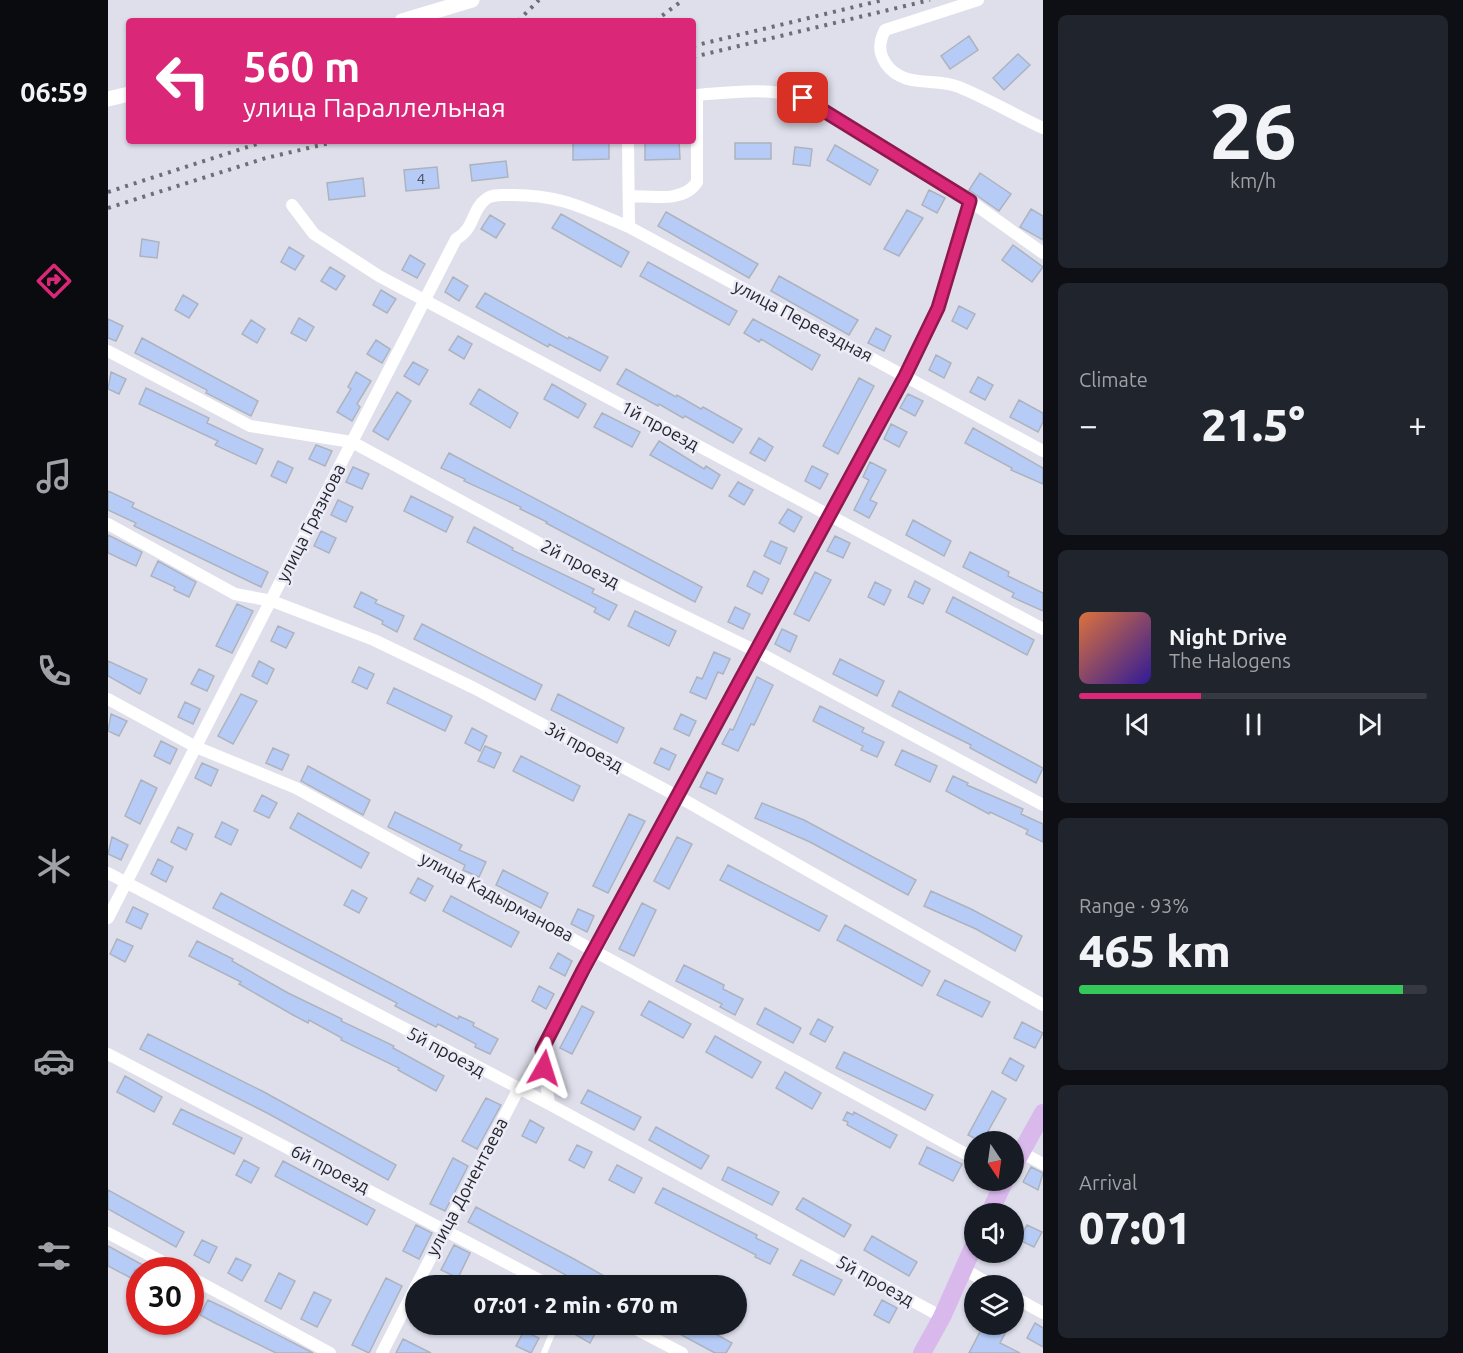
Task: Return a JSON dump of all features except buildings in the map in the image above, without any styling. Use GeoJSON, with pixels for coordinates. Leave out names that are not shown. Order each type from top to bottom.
{"type":"FeatureCollection","features":[{"type":"Feature","properties":{"kind":"main road"},"geometry":{"type":"LineString","coordinates":[[1024,1147],[1043,1113]]}},
{"type":"Feature","properties":{"kind":"main road"},"geometry":{"type":"LineString","coordinates":[[922,1353],[942,1317],[965,1263]]}},
{"type":"Feature","properties":{"kind":"street"},"geometry":{"type":"LineString","coordinates":[[410,18],[451,2],[472,0]]}},
{"type":"Feature","properties":{"kind":"street"},"geometry":{"type":"LineString","coordinates":[[978,0],[885,30],[879,42],[882,58],[892,72],[911,81],[957,86],[1043,128]]}},
{"type":"Feature","properties":{"kind":"street"},"geometry":{"type":"LineString","coordinates":[[696,95],[756,90],[783,92],[803,98],[970,201],[1043,253]]}},
{"type":"Feature","properties":{"kind":"street"},"geometry":{"type":"LineString","coordinates":[[108,99],[126,95]]}},
{"type":"Feature","properties":{"kind":"street"},"geometry":{"type":"LineString","coordinates":[[629,196],[680,196],[692,189],[697,182],[696,138]]}},
{"type":"Feature","properties":{"kind":"street"},"geometry":{"type":"LineString","coordinates":[[628,144],[629,227]]}},
{"type":"Feature","properties":{"kind":"street","name":"улица Грязнова"},"geometry":{"type":"LineString","coordinates":[[108,918],[456,239],[466,233],[483,201],[501,195],[559,198]]}},
{"type":"Feature","properties":{"kind":"street","name":"улица Переездная"},"geometry":{"type":"LineString","coordinates":[[559,198],[629,227],[1043,451]]}},
{"type":"Feature","properties":{"kind":"street"},"geometry":{"type":"LineString","coordinates":[[549,1104],[542,1050],[905,376],[938,308],[970,201]]}},
{"type":"Feature","properties":{"kind":"street","name":"1й проезд"},"geometry":{"type":"LineString","coordinates":[[292,205],[314,234],[379,276],[1043,629]]}},
{"type":"Feature","properties":{"kind":"street","name":"2й проезд"},"geometry":{"type":"LineString","coordinates":[[108,351],[250,426],[352,442],[583,567],[756,651],[1043,805]]}},
{"type":"Feature","properties":{"kind":"street","name":"3й проезд"},"geometry":{"type":"LineString","coordinates":[[108,524],[236,594],[272,601],[374,640],[474,688],[679,797],[1043,1005]]}},
{"type":"Feature","properties":{"kind":"street","name":"улица Кадырманова"},"geometry":{"type":"LineString","coordinates":[[108,699],[196,747],[296,788],[964,1153]]}},
{"type":"Feature","properties":{"kind":"street","name":"5й проезд"},"geometry":{"type":"LineString","coordinates":[[108,873],[518,1090],[549,1104],[942,1317]]}},
{"type":"Feature","properties":{"kind":"street","name":"6й проезд"},"geometry":{"type":"LineString","coordinates":[[108,1054],[531,1275]]}},
{"type":"Feature","properties":{"kind":"street","name":"улица Донентаева"},"geometry":{"type":"LineString","coordinates":[[421,1275],[518,1090]]}},
{"type":"Feature","properties":{"kind":"street"},"geometry":{"type":"LineString","coordinates":[[1024,1159],[1043,1164]]}},
{"type":"Feature","properties":{"kind":"street"},"geometry":{"type":"LineString","coordinates":[[108,1233],[153,1257]]}},
{"type":"Feature","properties":{"kind":"street"},"geometry":{"type":"LineString","coordinates":[[962,1268],[974,1275]]}},
{"type":"Feature","properties":{"kind":"street"},"geometry":{"type":"LineString","coordinates":[[204,1285],[330,1353]]}},
{"type":"Feature","properties":{"kind":"street"},"geometry":{"type":"LineString","coordinates":[[1024,1303],[1043,1313]]}},
{"type":"Feature","properties":{"kind":"street","name":"улица Донентаева"},"geometry":{"type":"LineString","coordinates":[[382,1353],[405,1308]]}},
{"type":"Feature","properties":{"kind":"street"},"geometry":{"type":"LineString","coordinates":[[647,1335],[682,1353]]}},
{"type":"Feature","properties":{"kind":"lane"},"geometry":{"type":"LineString","coordinates":[[544,1353],[551,1335]]}},
{"type":"Feature","properties":{"kind":"railway"},"geometry":{"type":"LineString","coordinates":[[521,18],[539,0]]}},
{"type":"Feature","properties":{"kind":"railway"},"geometry":{"type":"LineString","coordinates":[[659,18],[683,0]]}},
{"type":"Feature","properties":{"kind":"railway"},"geometry":{"type":"LineString","coordinates":[[696,45],[883,0]]}},
{"type":"Feature","properties":{"kind":"railway"},"geometry":{"type":"LineString","coordinates":[[696,56],[930,0]]}},
{"type":"Feature","properties":{"kind":"railway"},"geometry":{"type":"LineString","coordinates":[[108,192],[257,144]]}},
{"type":"Feature","properties":{"kind":"railway"},"geometry":{"type":"LineString","coordinates":[[108,208],[266,158],[325,144]]}},
{"type":"Feature","properties":{"kind":"route"},"geometry":{"type":"LineString","coordinates":[[544,1068],[542,1050],[583,970],[831,517],[905,376],[938,308],[970,201],[803,98]]}}]}
